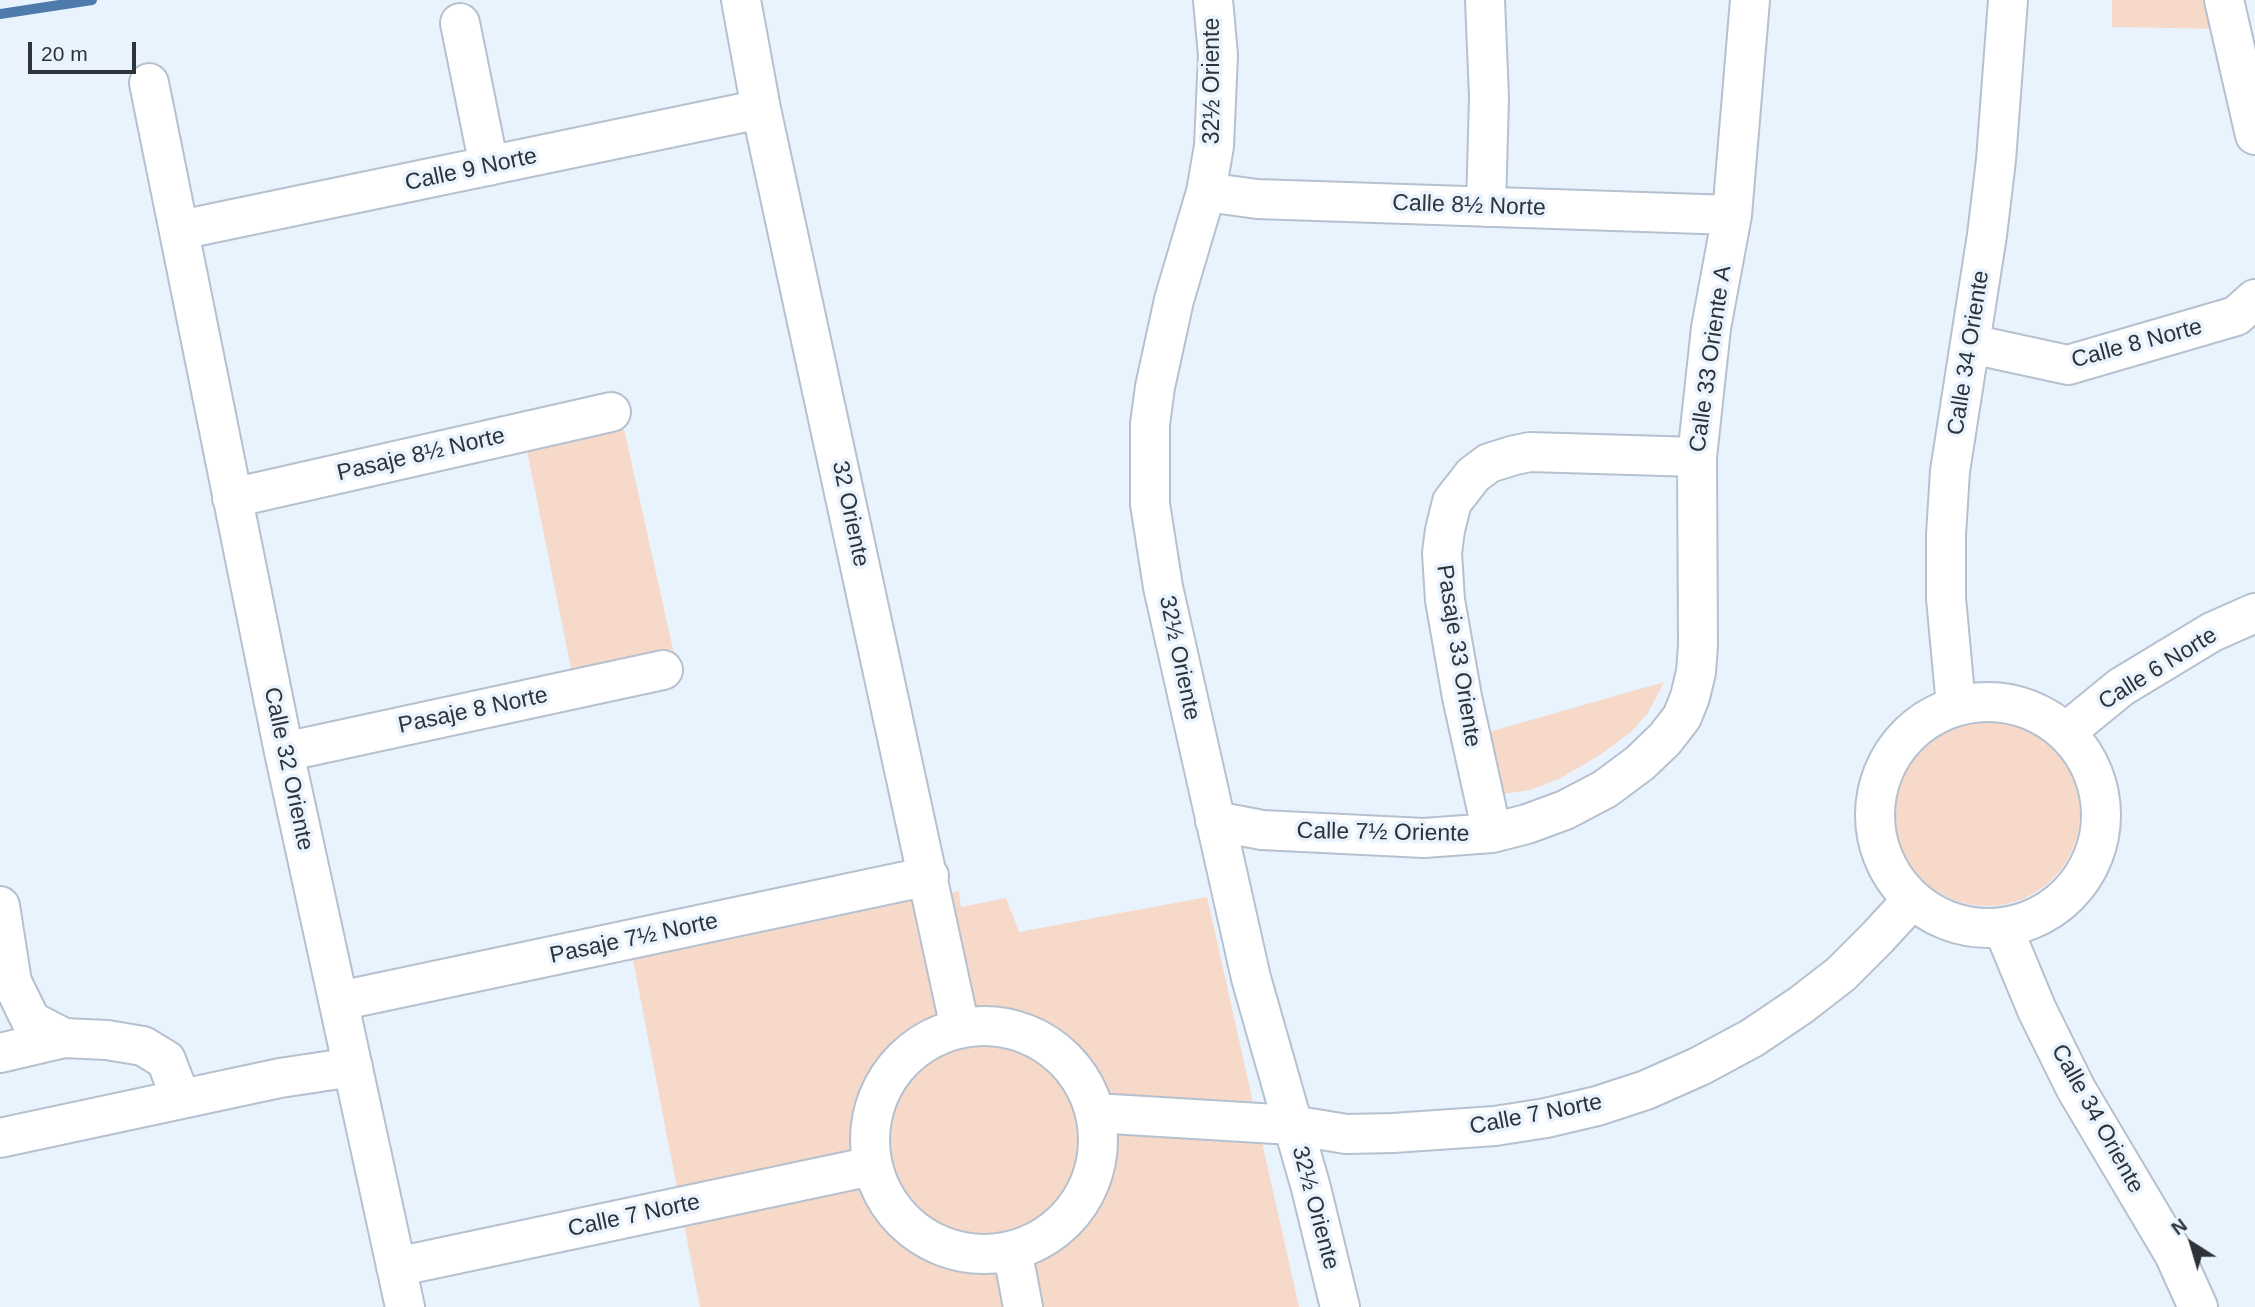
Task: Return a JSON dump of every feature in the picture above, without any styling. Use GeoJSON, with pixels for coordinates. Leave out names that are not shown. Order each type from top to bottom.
{"type":"FeatureCollection","features":[{"type":"Feature","properties":{"kind":"street","name":"32 Oriente"},"geometry":{"type":"LineString","coordinates":[[741,0],[761,109],[960,1028]]}},
{"type":"Feature","properties":{"kind":"street","name":"32½ Oriente"},"geometry":{"type":"LineString","coordinates":[[1213,0],[1218,55],[1214,146],[1206,192],[1161,350],[1150,424],[1150,504],[1155,546],[1251,978],[1311,1188],[1340,1307]]}},
{"type":"Feature","properties":{"kind":"street"},"geometry":{"type":"LineString","coordinates":[[1485,0],[1489,97],[1486,207]]}},
{"type":"Feature","properties":{"kind":"street","name":"Calle 33 Oriente A"},"geometry":{"type":"LineString","coordinates":[[1682,717],[1696,672],[1697,457],[1711,328],[1732,215],[1750,0]]}},
{"type":"Feature","properties":{"kind":"street","name":"Calle 34 Oriente"},"geometry":{"type":"LineString","coordinates":[[1956,706],[1946,598],[1950,471],[1971,344],[1996,160],[2008,0]]}},
{"type":"Feature","properties":{"kind":"street"},"geometry":{"type":"LineString","coordinates":[[2224,0],[2255,135]]}},
{"type":"Feature","properties":{"kind":"street"},"geometry":{"type":"LineString","coordinates":[[460,23],[489,166]]}},
{"type":"Feature","properties":{"kind":"street","name":"Calle 32 Oriente"},"geometry":{"type":"LineString","coordinates":[[149,83],[284,752],[405,1307]]}},
{"type":"Feature","properties":{"kind":"street","name":"Calle 9 Norte"},"geometry":{"type":"LineString","coordinates":[[180,230],[761,109]]}},
{"type":"Feature","properties":{"kind":"street","name":"Calle 8½ Norte"},"geometry":{"type":"LineString","coordinates":[[1206,192],[1257,199],[1732,215]]}},
{"type":"Feature","properties":{"kind":"street","name":"Calle 8 Norte"},"geometry":{"type":"LineString","coordinates":[[1971,344],[2067,365],[2236,316],[2255,299]]}},
{"type":"Feature","properties":{"kind":"street","name":"Pasaje 8½ Norte"},"geometry":{"type":"LineString","coordinates":[[232,498],[611,412]]}},
{"type":"Feature","properties":{"kind":"street","name":"Pasaje 33 Oriente"},"geometry":{"type":"LineString","coordinates":[[1492,833],[1462,697],[1443,576],[1443,553],[1452,502],[1466,482],[1489,463],[1530,452],[1697,457]]}},
{"type":"Feature","properties":{"kind":"street","name":"Calle 6 Norte"},"geometry":{"type":"LineString","coordinates":[[2066,732],[2120,687],[2212,632],[2255,612]]}},
{"type":"Feature","properties":{"kind":"street","name":"Pasaje 8 Norte"},"geometry":{"type":"LineString","coordinates":[[284,752],[663,670]]}},
{"type":"Feature","properties":{"kind":"street"},"geometry":{"type":"LineString","coordinates":[[1980,702],[2003,702],[2026,708],[2047,718],[2066,732],[2081,749],[2092,770],[2099,792],[2101,815],[2099,838],[2092,860],[2080,881],[2065,898],[2046,912],[2003,928],[1955,924],[1932,914],[1912,900],[1894,880],[1882,856],[1875,830],[1874,804],[1880,777],[1893,753],[1910,733],[1932,716],[1956,706],[1980,702]]}},
{"type":"Feature","properties":{"kind":"street","name":"Calle 7½ Oriente"},"geometry":{"type":"LineString","coordinates":[[1214,821],[1262,830],[1424,838],[1492,833],[1565,810],[1605,789],[1640,763],[1665,739],[1682,717]]}},
{"type":"Feature","properties":{"kind":"street","name":"Pasaje 7½ Norte"},"geometry":{"type":"LineString","coordinates":[[339,1001],[929,876]]}},
{"type":"Feature","properties":{"kind":"street","name":"Calle 7 Norte"},"geometry":{"type":"LineString","coordinates":[[1095,1112],[1293,1125],[1346,1134],[1445,1131],[1546,1118],[1597,1106],[1646,1090],[1700,1066],[1801,1005],[1841,974],[1912,900]]}},
{"type":"Feature","properties":{"kind":"street"},"geometry":{"type":"LineString","coordinates":[[0,906],[12,982],[31,1021],[64,1038]]}},
{"type":"Feature","properties":{"kind":"street","name":"Calle 34 Oriente"},"geometry":{"type":"LineString","coordinates":[[2003,928],[2076,1089],[2174,1254],[2198,1307]]}},
{"type":"Feature","properties":{"kind":"street"},"geometry":{"type":"LineString","coordinates":[[960,1028],[1004,1028],[1044,1043],[1062,1056],[1076,1073],[1095,1112],[1098,1138],[1095,1164],[1088,1188],[1074,1210],[1056,1229],[1034,1243],[1010,1252],[958,1252],[934,1244],[912,1230],[894,1212],[880,1190],[872,1166],[869,1136],[875,1106],[887,1079],[907,1056],[923,1044],[960,1028]]}},
{"type":"Feature","properties":{"kind":"street"},"geometry":{"type":"LineString","coordinates":[[0,1053],[64,1038],[143,1045],[166,1059],[181,1099]]}},
{"type":"Feature","properties":{"kind":"street"},"geometry":{"type":"LineString","coordinates":[[0,1138],[280,1078],[353,1067]]}},
{"type":"Feature","properties":{"kind":"street","name":"Calle 7 Norte"},"geometry":{"type":"LineString","coordinates":[[396,1267],[872,1166]]}},
{"type":"Feature","properties":{"kind":"street"},"geometry":{"type":"LineString","coordinates":[[1010,1252],[1023,1307]]}},
{"type":"Feature","properties":{"kind":"shaded area"},"geometry":{"type":"Polygon","coordinates":[[[2112,0],[2224,0],[2231,29],[2112,27],[2112,0]]]}},
{"type":"Feature","properties":{"kind":"shaded area"},"geometry":{"type":"Polygon","coordinates":[[[624,429],[674,654],[572,673],[527,451],[624,429]]]}},
{"type":"Feature","properties":{"kind":"shaded area"},"geometry":{"type":"Polygon","coordinates":[[[1664,682],[1648,713],[1631,732],[1600,755],[1559,779],[1530,790],[1503,794],[1489,732],[1664,682]]]}},
{"type":"Feature","properties":{"kind":"shaded area"},"geometry":{"type":"Polygon","coordinates":[[[1987,720],[2023,727],[2039,735],[2053,747],[2065,761],[2073,777],[2080,813],[2073,849],[2065,865],[2053,879],[2039,891],[2023,899],[1987,906],[1951,899],[1935,891],[1921,879],[1909,865],[1901,849],[1894,813],[1901,777],[1909,761],[1921,747],[1935,735],[1951,727],[1987,720]]]}},
{"type":"Feature","properties":{"kind":"shaded area"},"geometry":{"type":"Polygon","coordinates":[[[959,891],[961,907],[1006,898],[1019,932],[1207,897],[1299,1307],[700,1307],[633,960],[959,891]]]}},
{"type":"Feature","properties":{"kind":"waterway"},"geometry":{"type":"LineString","coordinates":[[0,14],[92,0]]}}]}
